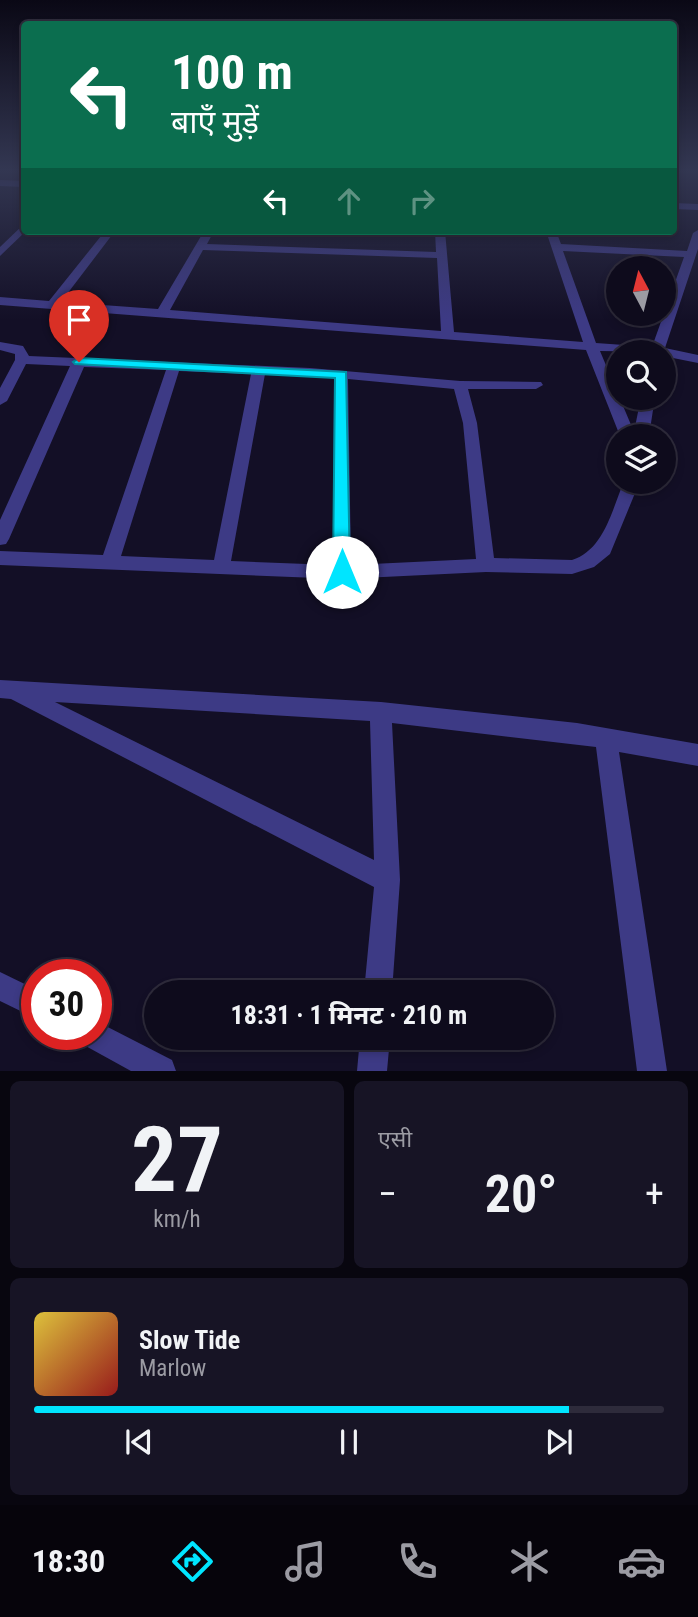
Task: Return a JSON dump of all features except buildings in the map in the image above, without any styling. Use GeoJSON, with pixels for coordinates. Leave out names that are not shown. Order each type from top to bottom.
{"type":"FeatureCollection","features":[{"type":"Feature","properties":{"kind":"street"},"geometry":{"type":"LineString","coordinates":[[0,253],[21,230]]}},
{"type":"Feature","properties":{"kind":"street"},"geometry":{"type":"LineString","coordinates":[[664,340],[698,233]]}},
{"type":"Feature","properties":{"kind":"street"},"geometry":{"type":"LineString","coordinates":[[52,305],[107,235]]}},
{"type":"Feature","properties":{"kind":"street"},"geometry":{"type":"LineString","coordinates":[[162,313],[207,235]]}},
{"type":"Feature","properties":{"kind":"street"},"geometry":{"type":"LineString","coordinates":[[440,235],[448,335]]}},
{"type":"Feature","properties":{"kind":"street"},"geometry":{"type":"LineString","coordinates":[[552,235],[591,346],[623,424]]}},
{"type":"Feature","properties":{"kind":"street"},"geometry":{"type":"LineString","coordinates":[[200,247],[442,255]]}},
{"type":"Feature","properties":{"kind":"street"},"geometry":{"type":"LineString","coordinates":[[557,247],[691,254]]}},
{"type":"Feature","properties":{"kind":"street"},"geometry":{"type":"LineString","coordinates":[[0,301],[606,347]]}},
{"type":"Feature","properties":{"kind":"street"},"geometry":{"type":"LineString","coordinates":[[0,346],[18,349],[22,354],[22,360],[0,401]]}},
{"type":"Feature","properties":{"kind":"street"},"geometry":{"type":"LineString","coordinates":[[676,355],[698,359]]}},
{"type":"Feature","properties":{"kind":"street"},"geometry":{"type":"LineString","coordinates":[[22,360],[260,369],[460,385],[536,385]]}},
{"type":"Feature","properties":{"kind":"street"},"geometry":{"type":"LineString","coordinates":[[0,540],[79,362]]}},
{"type":"Feature","properties":{"kind":"street"},"geometry":{"type":"LineString","coordinates":[[109,564],[174,365]]}},
{"type":"Feature","properties":{"kind":"street"},"geometry":{"type":"LineString","coordinates":[[221,568],[260,369]]}},
{"type":"Feature","properties":{"kind":"street"},"geometry":{"type":"LineString","coordinates":[[341,374],[342,572]]}},
{"type":"Feature","properties":{"kind":"street"},"geometry":{"type":"LineString","coordinates":[[460,385],[470,423],[485,565]]}},
{"type":"Feature","properties":{"kind":"street"},"geometry":{"type":"LineString","coordinates":[[0,558],[342,572],[485,565],[572,567],[589,562],[604,549],[627,494]]}},
{"type":"Feature","properties":{"kind":"street"},"geometry":{"type":"LineString","coordinates":[[6,690],[382,712],[577,733],[698,755]]}},
{"type":"Feature","properties":{"kind":"street"},"geometry":{"type":"LineString","coordinates":[[6,690],[387,880]]}},
{"type":"Feature","properties":{"kind":"street"},"geometry":{"type":"LineString","coordinates":[[379,980],[387,880],[382,712]]}},
{"type":"Feature","properties":{"kind":"street"},"geometry":{"type":"LineString","coordinates":[[606,739],[652,1071]]}},
{"type":"Feature","properties":{"kind":"street"},"geometry":{"type":"LineString","coordinates":[[0,986],[21,997]]}},
{"type":"Feature","properties":{"kind":"street"},"geometry":{"type":"LineString","coordinates":[[112,1045],[161,1071]]}},
{"type":"Feature","properties":{"kind":"street"},"geometry":{"type":"LineString","coordinates":[[372,1071],[374,1050]]}},
{"type":"Feature","properties":{"kind":"route"},"geometry":{"type":"LineString","coordinates":[[79,362],[341,374],[342,572]]}}]}
